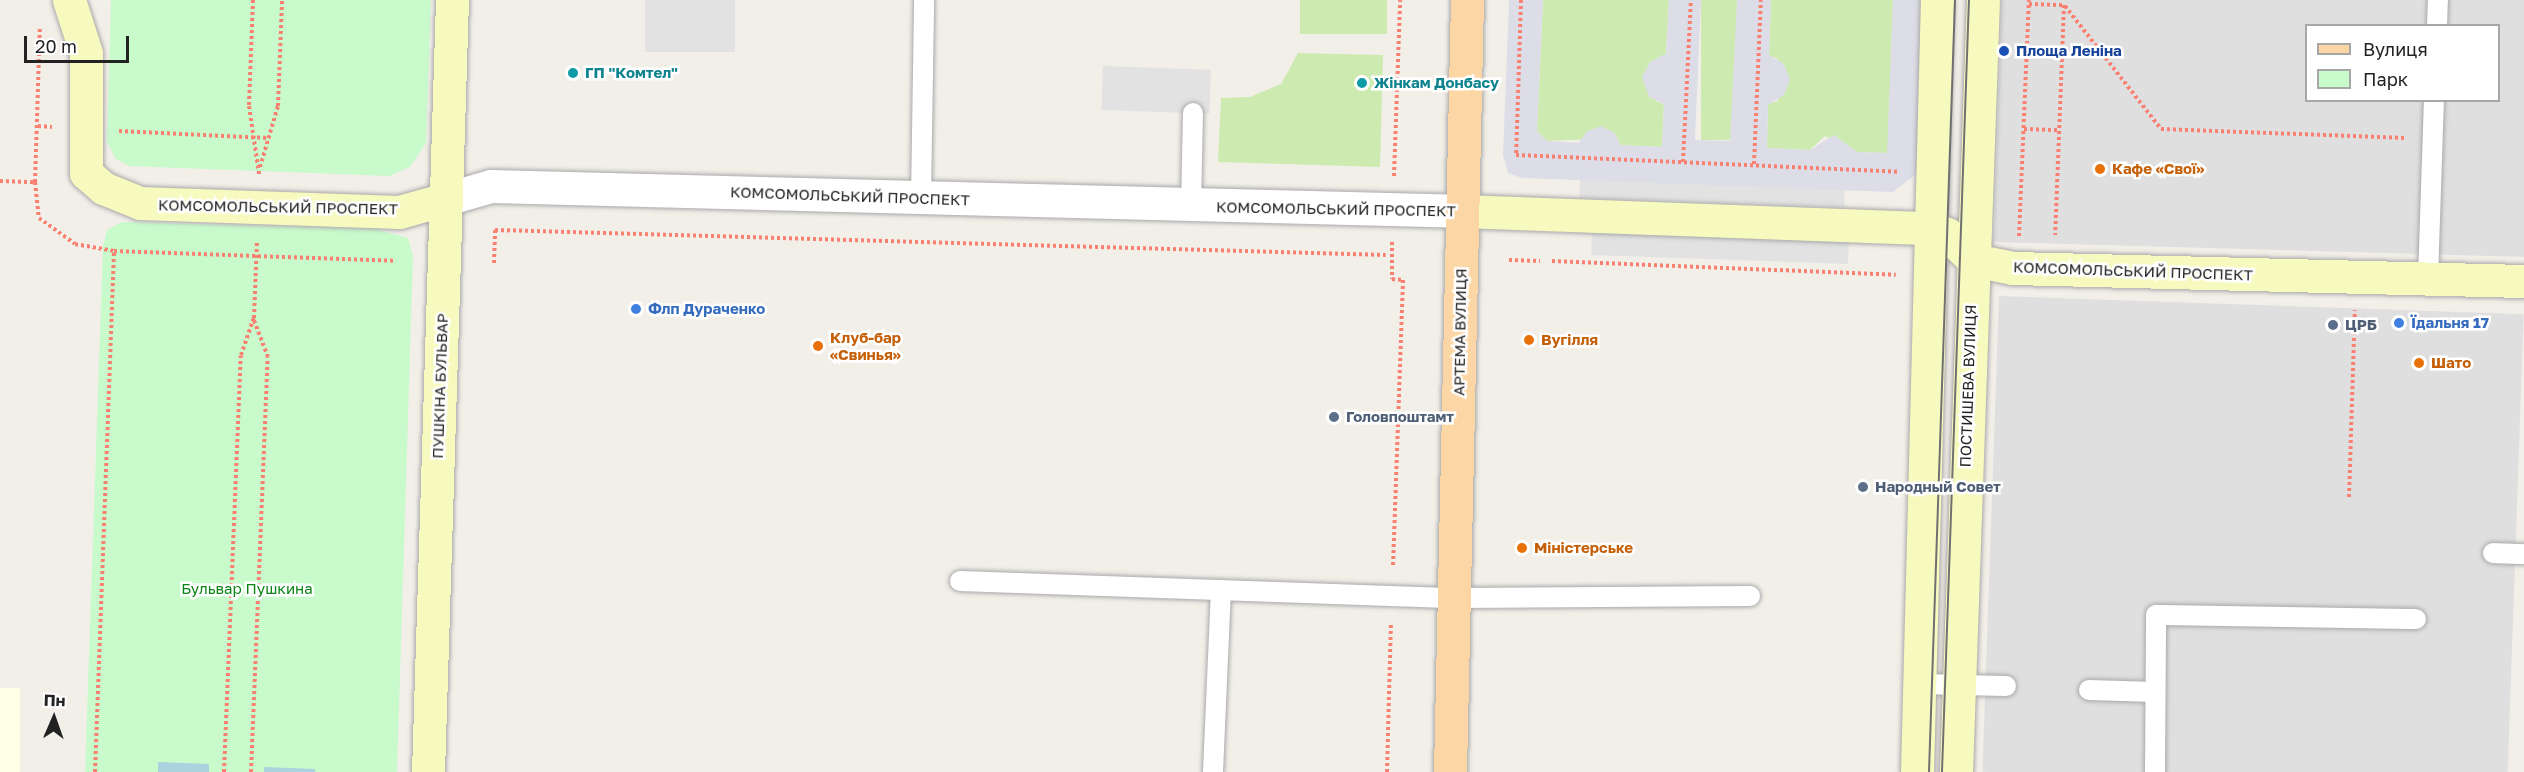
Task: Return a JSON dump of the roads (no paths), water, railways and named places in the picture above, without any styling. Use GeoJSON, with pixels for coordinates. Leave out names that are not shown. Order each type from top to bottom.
{"type":"FeatureCollection","features":[{"type":"Feature","properties":{"kind":"main road","name":"АРТЕМА ВУЛИЦЯ"},"geometry":{"type":"LineString","coordinates":[[1450,772],[1467,0]]}},
{"type":"Feature","properties":{"kind":"street","name":"КОМСОМОЛЬСЬКИЙ ПРОСПЕКТ"},"geometry":{"type":"LineString","coordinates":[[69,0],[86,53],[82,129],[86,173],[103,188],[140,203],[399,212],[492,186],[1191,207],[1393,224],[1462,211],[1930,228],[1947,234],[1973,260],[2013,268],[2524,281]]}},
{"type":"Feature","properties":{"kind":"street","name":"ПУШКІНА БУЛЬВАР"},"geometry":{"type":"LineString","coordinates":[[428,772],[452,0]]}},
{"type":"Feature","properties":{"kind":"street"},"geometry":{"type":"LineString","coordinates":[[1917,772],[1937,0]]}},
{"type":"Feature","properties":{"kind":"street","name":"ПОСТИШЕВА ВУЛИЦЯ"},"geometry":{"type":"LineString","coordinates":[[1956,772],[1983,0]]}},
{"type":"Feature","properties":{"kind":"lane"},"geometry":{"type":"LineString","coordinates":[[921,198],[924,0]]}},
{"type":"Feature","properties":{"kind":"lane"},"geometry":{"type":"LineString","coordinates":[[2437,24],[2438,0]]}},
{"type":"Feature","properties":{"kind":"lane"},"geometry":{"type":"LineString","coordinates":[[2428,279],[2434,102]]}},
{"type":"Feature","properties":{"kind":"lane"},"geometry":{"type":"LineString","coordinates":[[1191,207],[1193,113]]}},
{"type":"Feature","properties":{"kind":"lane"},"geometry":{"type":"LineString","coordinates":[[2493,553],[2524,554]]}},
{"type":"Feature","properties":{"kind":"lane"},"geometry":{"type":"LineString","coordinates":[[960,580],[1455,598],[1750,596]]}},
{"type":"Feature","properties":{"kind":"lane"},"geometry":{"type":"LineString","coordinates":[[1213,772],[1221,590]]}},
{"type":"Feature","properties":{"kind":"lane"},"geometry":{"type":"LineString","coordinates":[[2155,772],[2156,615],[2416,619]]}},
{"type":"Feature","properties":{"kind":"lane"},"geometry":{"type":"LineString","coordinates":[[1919,684],[2006,686]]}},
{"type":"Feature","properties":{"kind":"lane"},"geometry":{"type":"LineString","coordinates":[[2089,690],[2155,692]]}},
{"type":"Feature","properties":{"kind":"water"},"geometry":{"type":"Polygon","coordinates":[[[158,762],[209,764],[209,772],[158,772],[158,762]]]}},
{"type":"Feature","properties":{"kind":"water"},"geometry":{"type":"Polygon","coordinates":[[[264,767],[315,769],[315,772],[264,772],[264,767]]]}},
{"type":"Feature","properties":{"kind":"tram line"},"geometry":{"type":"LineString","coordinates":[[1929,772],[1955,0]]}},
{"type":"Feature","properties":{"kind":"tram line"},"geometry":{"type":"LineString","coordinates":[[1942,772],[1969,0]]}},
{"type":"Feature","properties":{"kind":"place","name":"Площа Леніна"},"geometry":{"type":"Point","coordinates":[2004,51]}},
{"type":"Feature","properties":{"kind":"place","name":"ГП \"Комтел\""},"geometry":{"type":"Point","coordinates":[573,73]}},
{"type":"Feature","properties":{"kind":"place","name":"Жінкам Донбасу"},"geometry":{"type":"Point","coordinates":[1362,83]}},
{"type":"Feature","properties":{"kind":"place","name":"Кафе «Свої»"},"geometry":{"type":"Point","coordinates":[2100,169]}},
{"type":"Feature","properties":{"kind":"place","name":"Флп Дураченко"},"geometry":{"type":"Point","coordinates":[636,309]}},
{"type":"Feature","properties":{"kind":"place","name":"Їдальня 17"},"geometry":{"type":"Point","coordinates":[2399,323]}},
{"type":"Feature","properties":{"kind":"place","name":"ЦРБ"},"geometry":{"type":"Point","coordinates":[2333,325]}},
{"type":"Feature","properties":{"kind":"place","name":"Вугілля"},"geometry":{"type":"Point","coordinates":[1529,340]}},
{"type":"Feature","properties":{"kind":"place","name":"Клуб-бар «Свинья»"},"geometry":{"type":"Point","coordinates":[818,346]}},
{"type":"Feature","properties":{"kind":"place","name":"Шато"},"geometry":{"type":"Point","coordinates":[2419,363]}},
{"type":"Feature","properties":{"kind":"place","name":"Головпоштамт"},"geometry":{"type":"Point","coordinates":[1334,417]}},
{"type":"Feature","properties":{"kind":"place","name":"Народный Совет"},"geometry":{"type":"Point","coordinates":[1863,487]}},
{"type":"Feature","properties":{"kind":"place","name":"Міністерське"},"geometry":{"type":"Point","coordinates":[1522,548]}},
{"type":"Feature","properties":{"kind":"park label","name":"Бульвар Пушкина"},"geometry":{"type":"Point","coordinates":[247,589]}}]}
